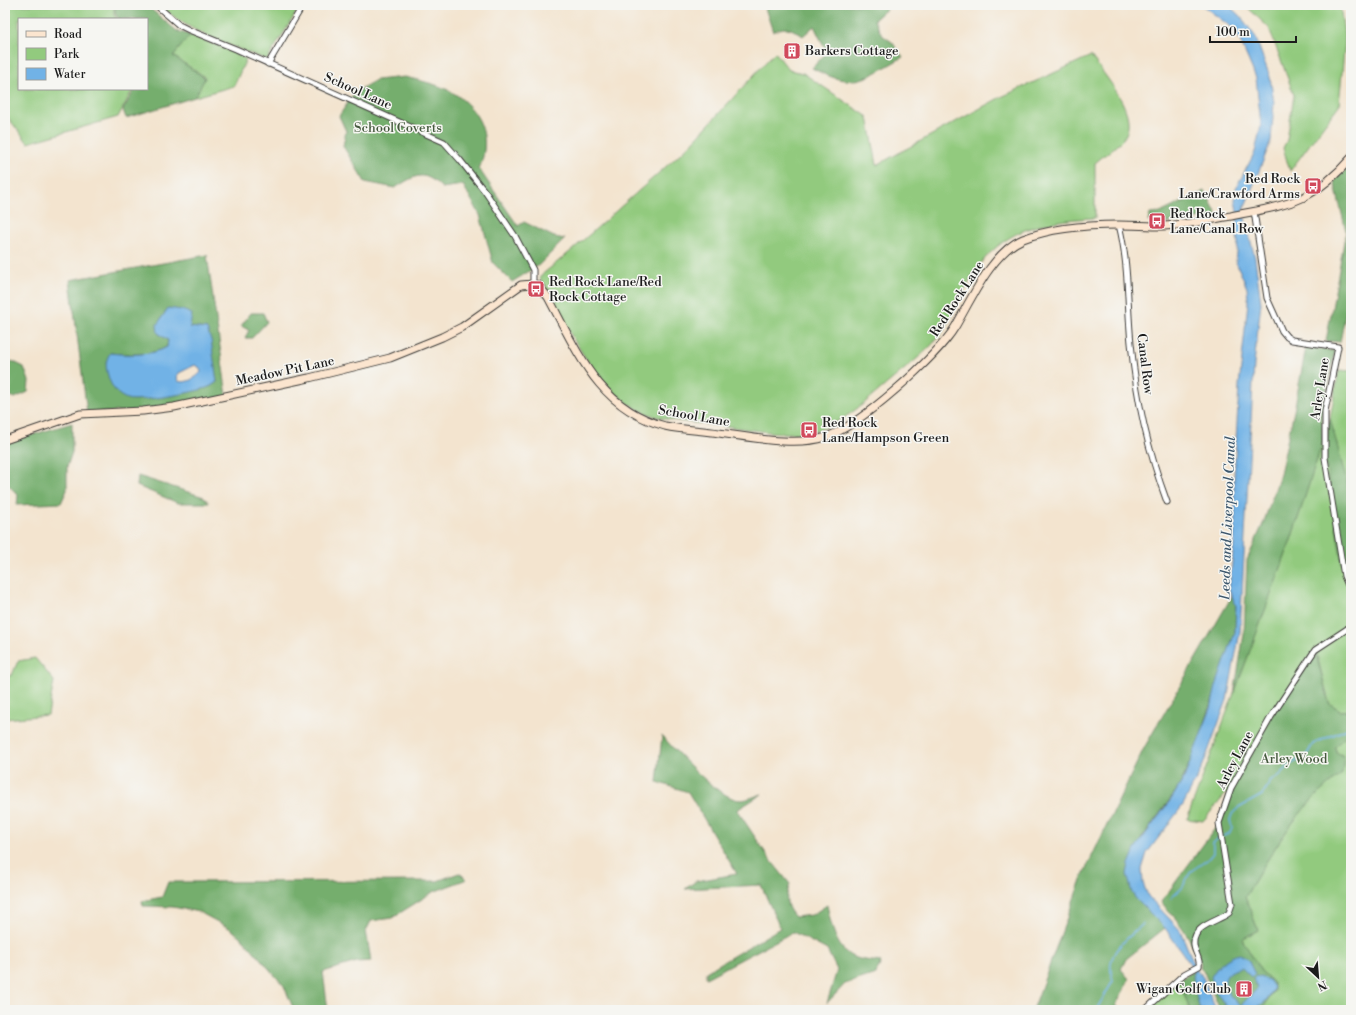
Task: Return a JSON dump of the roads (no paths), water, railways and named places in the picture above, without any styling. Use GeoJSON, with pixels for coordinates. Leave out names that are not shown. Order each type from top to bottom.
{"type":"FeatureCollection","features":[{"type":"Feature","properties":{"kind":"main road","name":"Red Rock Lane"},"geometry":{"type":"LineString","coordinates":[[825,437],[846,427],[904,382],[940,347],[956,326],[978,284],[1003,253],[1016,243],[1053,232],[1083,227],[1119,225],[1162,226],[1186,224],[1254,212],[1304,197],[1336,173],[1351,158]]}},
{"type":"Feature","properties":{"kind":"main road","name":"School Lane"},"geometry":{"type":"LineString","coordinates":[[533,284],[542,288],[548,297],[581,360],[595,381],[626,409],[645,419],[666,426],[768,439],[800,440],[825,437]]}},
{"type":"Feature","properties":{"kind":"main road","name":"Meadow Pit Lane"},"geometry":{"type":"LineString","coordinates":[[5,440],[80,414],[142,411],[174,407],[309,378],[390,358],[455,330],[521,285],[533,284]]}},
{"type":"Feature","properties":{"kind":"street","name":"School Lane"},"geometry":{"type":"LineString","coordinates":[[156,5],[179,25],[189,30],[444,142],[486,193],[515,236],[533,270],[533,284]]}},
{"type":"Feature","properties":{"kind":"street"},"geometry":{"type":"LineString","coordinates":[[268,64],[303,5]]}},
{"type":"Feature","properties":{"kind":"street","name":"Arley Lane"},"geometry":{"type":"LineString","coordinates":[[1254,212],[1265,288],[1270,306],[1282,331],[1292,340],[1338,347],[1325,411],[1325,458],[1344,576],[1351,592]]}},
{"type":"Feature","properties":{"kind":"street","name":"Canal Row"},"geometry":{"type":"LineString","coordinates":[[1119,225],[1126,258],[1131,342],[1136,384],[1144,428],[1167,502]]}},
{"type":"Feature","properties":{"kind":"street","name":"Arley Lane"},"geometry":{"type":"LineString","coordinates":[[1145,1010],[1188,972],[1199,966],[1200,962],[1194,944],[1197,932],[1204,926],[1229,913],[1232,904],[1219,823],[1231,788],[1271,717],[1315,650],[1347,629],[1351,624]]}},
{"type":"Feature","properties":{"kind":"water"},"geometry":{"type":"Polygon","coordinates":[[[1202,5],[1228,5],[1241,17],[1255,36],[1270,77],[1274,103],[1271,141],[1243,211],[1255,258],[1261,303],[1254,364],[1240,632],[1227,700],[1202,768],[1183,805],[1147,853],[1142,869],[1143,883],[1148,896],[1180,930],[1197,971],[1202,975],[1216,1010],[1200,1010],[1194,987],[1193,972],[1190,964],[1165,928],[1132,893],[1127,874],[1129,864],[1136,847],[1172,798],[1184,778],[1211,708],[1216,686],[1235,632],[1236,605],[1229,590],[1234,543],[1234,477],[1239,386],[1248,302],[1247,288],[1236,262],[1238,243],[1236,228],[1238,216],[1235,200],[1236,188],[1255,152],[1261,125],[1256,78],[1238,36],[1235,30],[1202,5]]]}},
{"type":"Feature","properties":{"kind":"water"},"geometry":{"type":"Polygon","coordinates":[[[168,308],[182,310],[192,314],[190,327],[207,329],[211,340],[217,382],[210,387],[203,389],[142,400],[127,399],[118,394],[109,379],[106,369],[106,363],[110,353],[147,353],[167,347],[168,340],[158,333],[157,325],[168,308]],[[195,365],[179,373],[177,376],[178,381],[184,382],[194,378],[201,372],[199,367],[195,365]]]}},
{"type":"Feature","properties":{"kind":"water"},"geometry":{"type":"Polygon","coordinates":[[[1240,954],[1248,960],[1255,974],[1251,977],[1242,968],[1234,970],[1228,974],[1225,984],[1230,995],[1235,1000],[1241,1005],[1258,988],[1253,979],[1256,976],[1269,980],[1274,987],[1267,1000],[1256,1007],[1242,1010],[1228,1010],[1215,990],[1211,977],[1223,962],[1240,954]]]}},
{"type":"Feature","properties":{"kind":"waterway"},"geometry":{"type":"LineString","coordinates":[[1223,836],[1230,833],[1232,828],[1230,820],[1232,814],[1237,809],[1262,795],[1271,781],[1280,775],[1291,764],[1306,756],[1313,744],[1351,727]]}},
{"type":"Feature","properties":{"kind":"waterway"},"geometry":{"type":"LineString","coordinates":[[1171,898],[1182,888],[1191,871],[1207,860],[1213,853],[1213,843],[1219,838]]}},
{"type":"Feature","properties":{"kind":"waterway"},"geometry":{"type":"LineString","coordinates":[[1096,1010],[1113,981],[1111,962],[1114,955],[1123,942],[1143,924]]}},
{"type":"Feature","properties":{"kind":"place","name":"Barkers Cottage"},"geometry":{"type":"Point","coordinates":[792,51]}},
{"type":"Feature","properties":{"kind":"place","name":"Red Rock Lane/Crawford Arms"},"geometry":{"type":"Point","coordinates":[1313,186]}},
{"type":"Feature","properties":{"kind":"place","name":"Red Rock Lane/Canal Row"},"geometry":{"type":"Point","coordinates":[1157,221]}},
{"type":"Feature","properties":{"kind":"place","name":"Red Rock Lane/Red Rock Cottage"},"geometry":{"type":"Point","coordinates":[536,289]}},
{"type":"Feature","properties":{"kind":"place","name":"Red Rock Lane/Hampson Green"},"geometry":{"type":"Point","coordinates":[809,430]}},
{"type":"Feature","properties":{"kind":"place","name":"Wigan Golf Club"},"geometry":{"type":"Point","coordinates":[1244,989]}},
{"type":"Feature","properties":{"kind":"park label","name":"School Coverts"},"geometry":{"type":"Point","coordinates":[398,128]}},
{"type":"Feature","properties":{"kind":"park label","name":"Arley Wood"},"geometry":{"type":"Point","coordinates":[1294,759]}},
{"type":"Feature","properties":{"kind":"water label","name":"Leeds and Liverpool Canal"},"geometry":{"type":"Point","coordinates":[1228,518]}}]}
